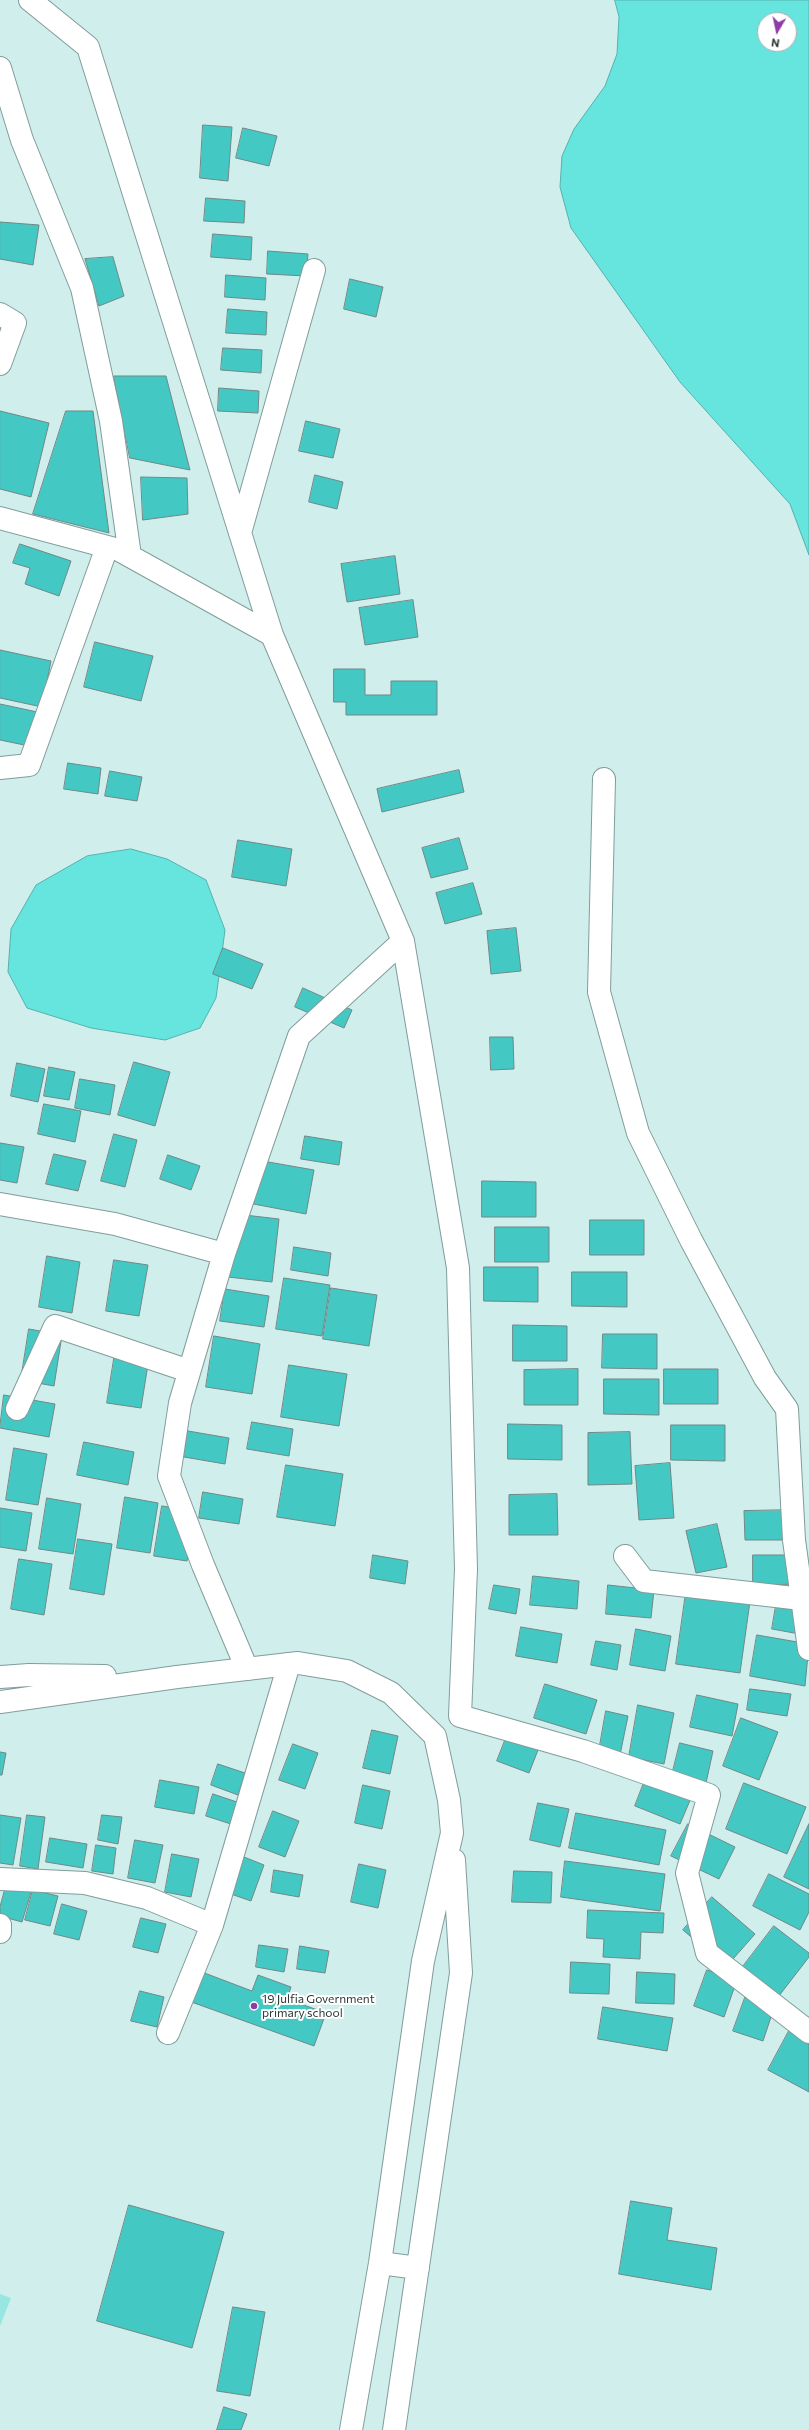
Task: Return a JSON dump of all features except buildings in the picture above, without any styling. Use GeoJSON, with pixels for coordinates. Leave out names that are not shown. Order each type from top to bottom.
{"type":"FeatureCollection","features":[{"type":"Feature","properties":{"kind":"street"},"geometry":{"type":"LineString","coordinates":[[30,0],[88,47],[272,635],[403,941],[458,1268],[466,1570],[460,1716],[583,1751],[709,1795],[687,1873],[707,1953],[809,2032]]}},
{"type":"Feature","properties":{"kind":"street"},"geometry":{"type":"LineString","coordinates":[[0,68],[22,140],[82,288],[111,421],[130,556]]}},
{"type":"Feature","properties":{"kind":"street"},"geometry":{"type":"LineString","coordinates":[[240,533],[314,270]]}},
{"type":"Feature","properties":{"kind":"street"},"geometry":{"type":"LineString","coordinates":[[0,314],[15,323],[0,364]]}},
{"type":"Feature","properties":{"kind":"street"},"geometry":{"type":"LineString","coordinates":[[0,518],[107,547],[130,556],[272,635]]}},
{"type":"Feature","properties":{"kind":"street"},"geometry":{"type":"LineString","coordinates":[[0,768],[29,765],[107,547]]}},
{"type":"Feature","properties":{"kind":"street"},"geometry":{"type":"LineString","coordinates":[[604,780],[601,845],[599,992],[638,1133],[694,1247],[765,1378],[787,1409],[803,1558],[802,1599],[809,1649]]}},
{"type":"Feature","properties":{"kind":"street"},"geometry":{"type":"LineString","coordinates":[[247,1669],[202,1565],[169,1476],[180,1403],[224,1254],[299,1036],[403,941]]}},
{"type":"Feature","properties":{"kind":"street"},"geometry":{"type":"LineString","coordinates":[[0,1204],[115,1224],[224,1254]]}},
{"type":"Feature","properties":{"kind":"street"},"geometry":{"type":"LineString","coordinates":[[17,1409],[55,1326],[189,1371]]}},
{"type":"Feature","properties":{"kind":"street"},"geometry":{"type":"LineString","coordinates":[[625,1556],[644,1581],[802,1599]]}},
{"type":"Feature","properties":{"kind":"street"},"geometry":{"type":"LineString","coordinates":[[0,1702],[177,1676],[298,1663],[347,1671],[391,1693],[435,1736],[449,1800],[461,1973],[394,2430]]}},
{"type":"Feature","properties":{"kind":"street"},"geometry":{"type":"LineString","coordinates":[[168,2033],[212,1925],[289,1664]]}},
{"type":"Feature","properties":{"kind":"street"},"geometry":{"type":"LineString","coordinates":[[0,1677],[29,1675],[177,1676]]}},
{"type":"Feature","properties":{"kind":"street"},"geometry":{"type":"LineString","coordinates":[[351,2430],[380,2263],[423,1961],[452,1833]]}},
{"type":"Feature","properties":{"kind":"street"},"geometry":{"type":"LineString","coordinates":[[0,1879],[85,1883],[147,1898],[212,1925]]}},
{"type":"Feature","properties":{"kind":"street"},"geometry":{"type":"LineString","coordinates":[[0,1925],[0,1932]]}},
{"type":"Feature","properties":{"kind":"street"},"geometry":{"type":"LineString","coordinates":[[380,2263],[418,2268]]}},
{"type":"Feature","properties":{"kind":"shaded area"},"geometry":{"type":"Polygon","coordinates":[[[615,0],[809,0],[809,555],[790,504],[680,382],[571,228],[560,187],[562,156],[574,129],[605,86],[617,54],[619,17],[615,0]]]}},
{"type":"Feature","properties":{"kind":"shaded area"},"geometry":{"type":"Polygon","coordinates":[[[131,849],[167,859],[206,880],[225,930],[216,998],[200,1028],[165,1040],[91,1028],[27,1008],[8,972],[11,929],[36,885],[87,856],[131,849]]]}},
{"type":"Feature","properties":{"kind":"shaded area"},"geometry":{"type":"Polygon","coordinates":[[[0,2294],[11,2298],[0,2326],[0,2294]]]}},
{"type":"Feature","properties":{"kind":"place","name":"19 Julfia Government primary school"},"geometry":{"type":"Point","coordinates":[254,2006]}}]}
